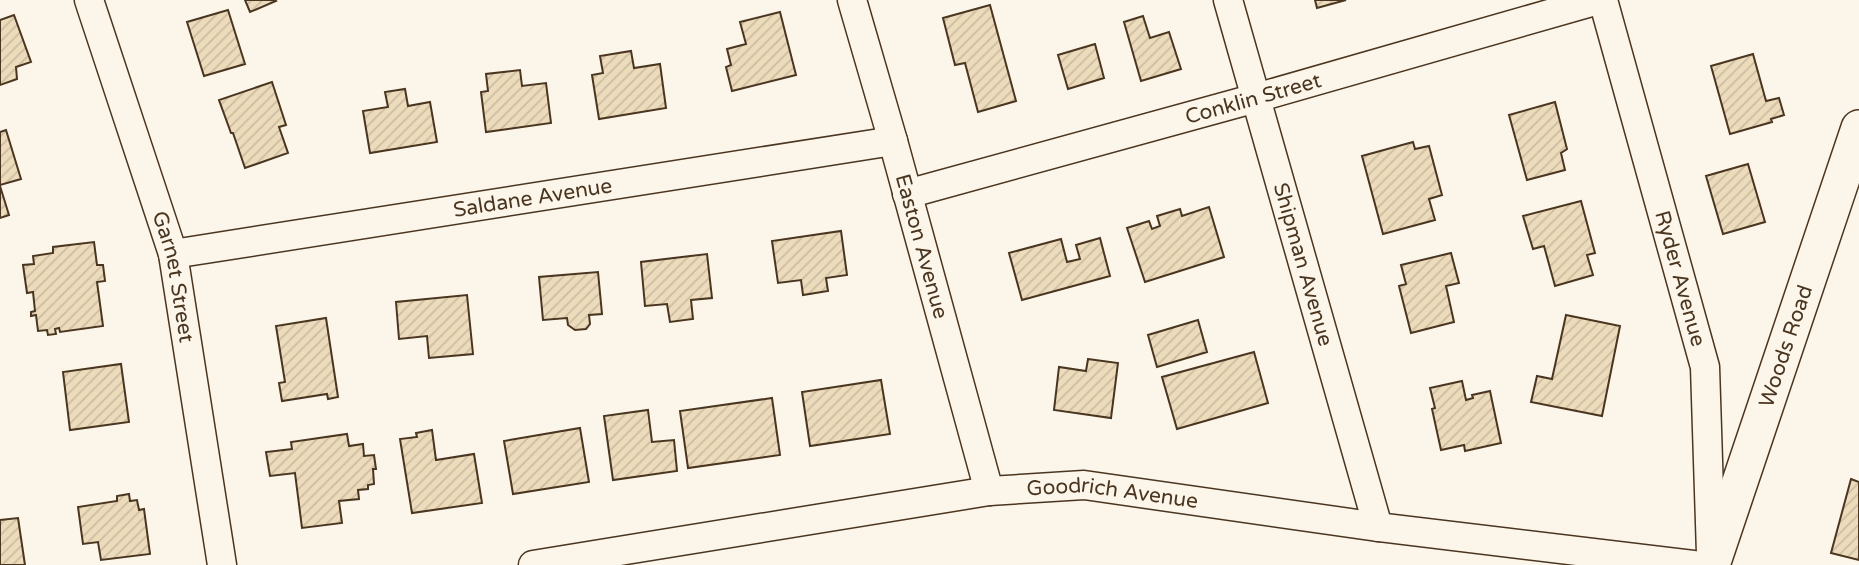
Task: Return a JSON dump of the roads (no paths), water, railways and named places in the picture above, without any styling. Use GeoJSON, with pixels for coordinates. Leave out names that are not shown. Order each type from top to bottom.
{"type":"FeatureCollection","features":[{"type":"Feature","properties":{"kind":"street","name":"Garnet Street"},"geometry":{"type":"LineString","coordinates":[[89,0],[173,254],[222,565]]}},
{"type":"Feature","properties":{"kind":"street","name":"Easton Avenue"},"geometry":{"type":"LineString","coordinates":[[852,0],[989,491]]}},
{"type":"Feature","properties":{"kind":"street","name":"Shipman Avenue"},"geometry":{"type":"LineString","coordinates":[[1228,0],[1378,527]]}},
{"type":"Feature","properties":{"kind":"street","name":"Conklin Street"},"geometry":{"type":"LineString","coordinates":[[907,194],[1600,0]]}},
{"type":"Feature","properties":{"kind":"street","name":"Ryder Avenue"},"geometry":{"type":"LineString","coordinates":[[1600,0],[1705,367],[1711,565]]}},
{"type":"Feature","properties":{"kind":"street","name":"Woods Road"},"geometry":{"type":"LineString","coordinates":[[1711,565],[1859,128]]}},
{"type":"Feature","properties":{"kind":"street","name":"Saldane Avenue"},"geometry":{"type":"LineString","coordinates":[[173,254],[893,141]]}},
{"type":"Feature","properties":{"kind":"street","name":"Goodrich Avenue"},"geometry":{"type":"LineString","coordinates":[[533,565],[989,491],[1084,485],[1378,527],[1693,565]]}}]}
